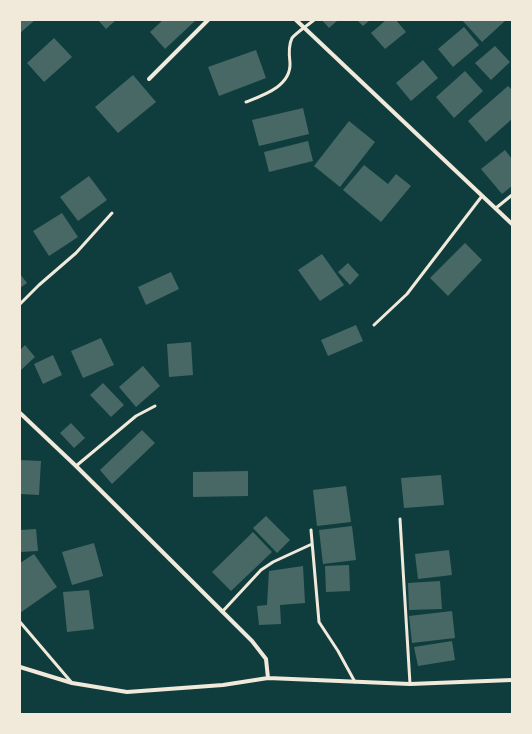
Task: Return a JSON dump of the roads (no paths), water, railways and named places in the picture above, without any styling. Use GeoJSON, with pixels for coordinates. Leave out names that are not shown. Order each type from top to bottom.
{"type":"FeatureCollection","features":[{"type":"Feature","properties":{"kind":"street"},"geometry":{"type":"LineString","coordinates":[[149,79],[208,20]]}},
{"type":"Feature","properties":{"kind":"street"},"geometry":{"type":"LineString","coordinates":[[296,20],[512,224]]}},
{"type":"Feature","properties":{"kind":"street"},"geometry":{"type":"LineString","coordinates":[[20,413],[76,466],[252,641],[266,660],[268,678]]}},
{"type":"Feature","properties":{"kind":"street"},"geometry":{"type":"LineString","coordinates":[[20,667],[72,683],[128,692],[223,684],[268,678],[410,684],[512,680]]}},
{"type":"Feature","properties":{"kind":"lane"},"geometry":{"type":"LineString","coordinates":[[246,102],[270,92],[280,85],[290,70],[289,47],[293,37],[314,20]]}},
{"type":"Feature","properties":{"kind":"lane"},"geometry":{"type":"LineString","coordinates":[[496,208],[512,194]]}},
{"type":"Feature","properties":{"kind":"lane"},"geometry":{"type":"LineString","coordinates":[[374,325],[407,294],[482,196]]}},
{"type":"Feature","properties":{"kind":"lane"},"geometry":{"type":"LineString","coordinates":[[20,304],[39,285],[76,253],[112,213]]}},
{"type":"Feature","properties":{"kind":"lane"},"geometry":{"type":"LineString","coordinates":[[76,466],[136,416],[155,406]]}},
{"type":"Feature","properties":{"kind":"lane"},"geometry":{"type":"LineString","coordinates":[[400,518],[410,684]]}},
{"type":"Feature","properties":{"kind":"lane"},"geometry":{"type":"LineString","coordinates":[[311,530],[319,622],[338,651],[355,682]]}},
{"type":"Feature","properties":{"kind":"lane"},"geometry":{"type":"LineString","coordinates":[[222,612],[261,570],[273,562],[312,544]]}},
{"type":"Feature","properties":{"kind":"lane"},"geometry":{"type":"LineString","coordinates":[[20,622],[72,683]]}}]}
